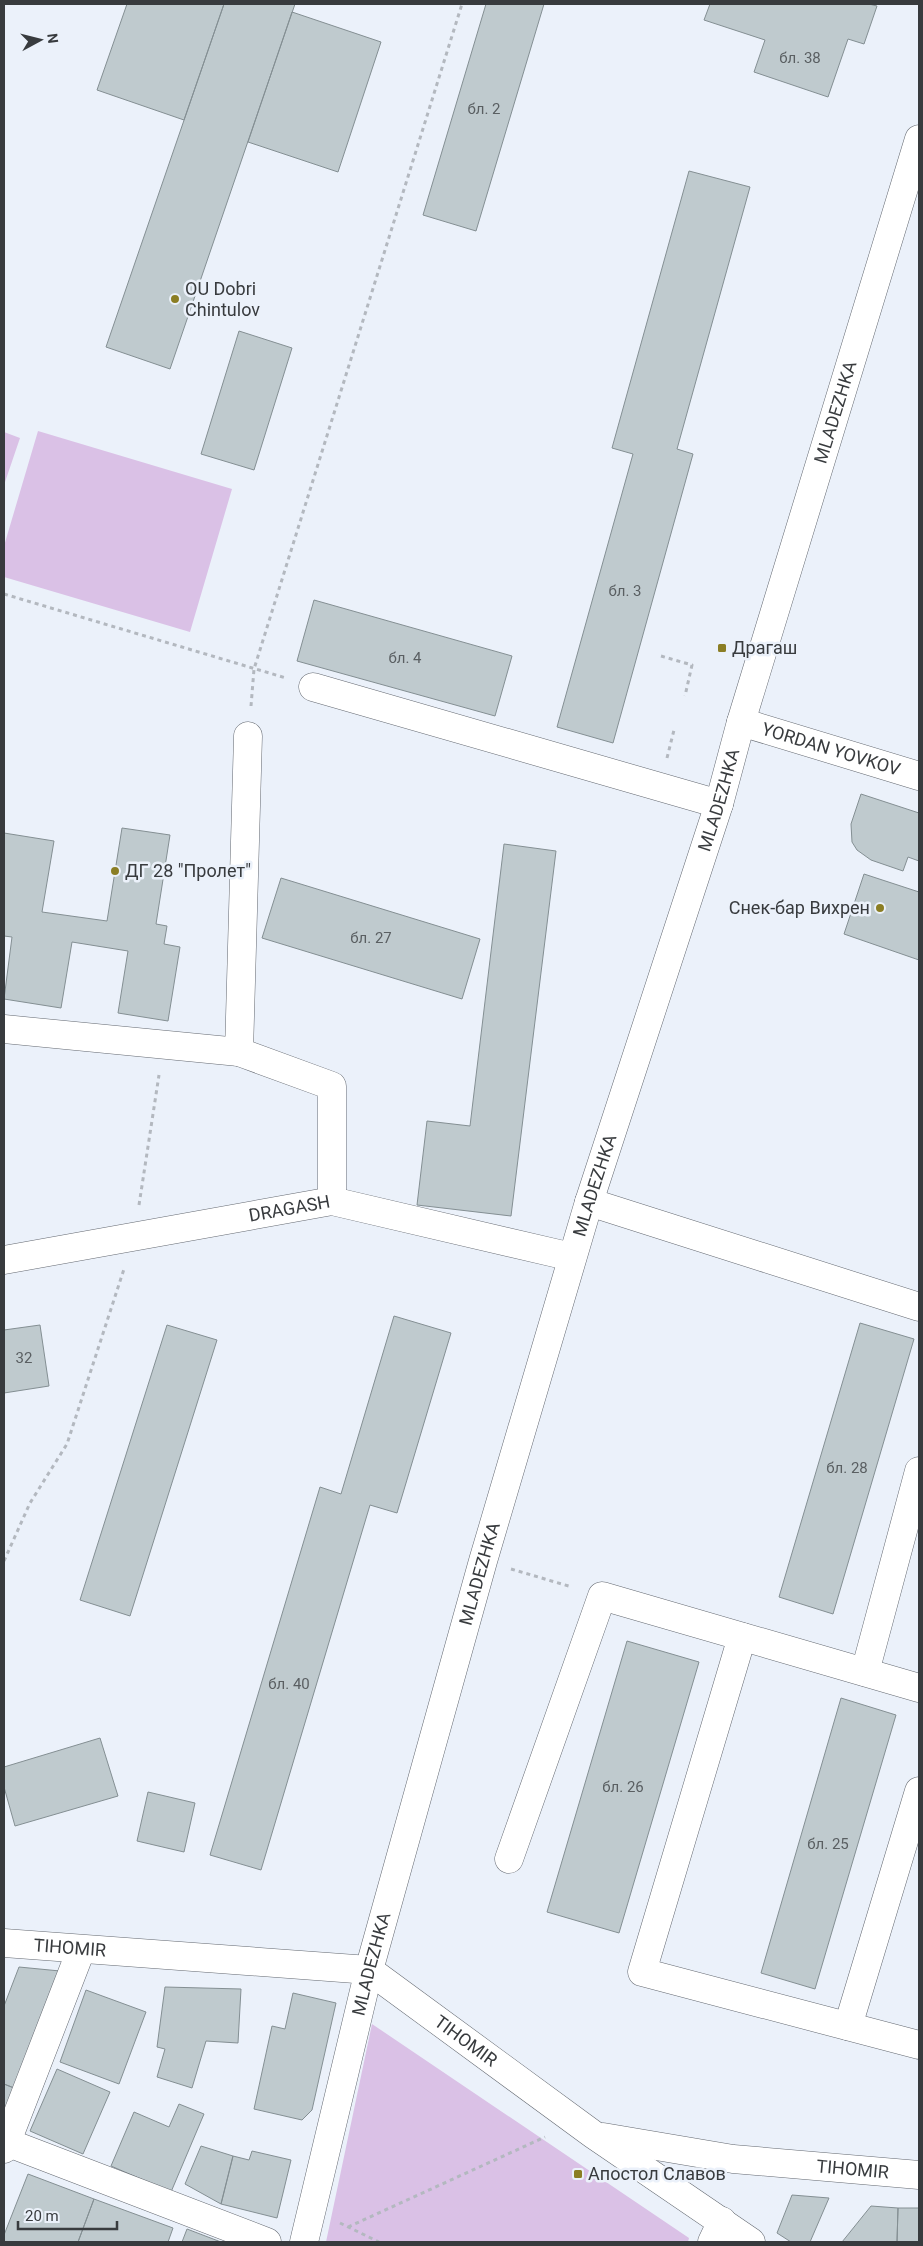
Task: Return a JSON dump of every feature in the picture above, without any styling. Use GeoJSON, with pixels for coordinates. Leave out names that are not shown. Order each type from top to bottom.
{"type":"FeatureCollection","features":[{"type":"Feature","properties":{"kind":"street","name":"MLADEZHKA"},"geometry":{"type":"LineString","coordinates":[[304,2242],[369,1970],[483,1561],[589,1202],[719,804],[741,722],[919,139]]}},
{"type":"Feature","properties":{"kind":"street"},"geometry":{"type":"LineString","coordinates":[[312,686],[719,804]]}},
{"type":"Feature","properties":{"kind":"street","name":"YORDAN YOVKOV"},"geometry":{"type":"LineString","coordinates":[[741,722],[919,776]]}},
{"type":"Feature","properties":{"kind":"street"},"geometry":{"type":"LineString","coordinates":[[239,1052],[248,736]]}},
{"type":"Feature","properties":{"kind":"street"},"geometry":{"type":"LineString","coordinates":[[4,1029],[239,1052],[332,1086],[332,1201]]}},
{"type":"Feature","properties":{"kind":"street","name":"DRAGASH"},"geometry":{"type":"LineString","coordinates":[[4,1260],[332,1201],[572,1258]]}},
{"type":"Feature","properties":{"kind":"street"},"geometry":{"type":"LineString","coordinates":[[589,1202],[919,1307]]}},
{"type":"Feature","properties":{"kind":"street"},"geometry":{"type":"LineString","coordinates":[[864,1672],[919,1472]]}},
{"type":"Feature","properties":{"kind":"street"},"geometry":{"type":"LineString","coordinates":[[509,1860],[602,1596],[919,1688]]}},
{"type":"Feature","properties":{"kind":"street"},"geometry":{"type":"LineString","coordinates":[[742,1636],[642,1972],[919,2045]]}},
{"type":"Feature","properties":{"kind":"street"},"geometry":{"type":"LineString","coordinates":[[848,2026],[919,1791]]}},
{"type":"Feature","properties":{"kind":"street","name":"TIHOMIR"},"geometry":{"type":"LineString","coordinates":[[4,1943],[369,1970],[585,2129],[733,2159],[919,2175]]}},
{"type":"Feature","properties":{"kind":"street"},"geometry":{"type":"LineString","coordinates":[[80,1950],[5,2145],[267,2242]]}},
{"type":"Feature","properties":{"kind":"street"},"geometry":{"type":"LineString","coordinates":[[585,2129],[717,2232],[751,2242]]}},
{"type":"Feature","properties":{"kind":"path"},"geometry":{"type":"LineString","coordinates":[[248,736],[254,669],[462,4]]}},
{"type":"Feature","properties":{"kind":"path"},"geometry":{"type":"LineString","coordinates":[[4,594],[312,686]]}},
{"type":"Feature","properties":{"kind":"path"},"geometry":{"type":"LineString","coordinates":[[661,656],[692,665],[685,696]]}},
{"type":"Feature","properties":{"kind":"path"},"geometry":{"type":"LineString","coordinates":[[665,768],[674,730]]}},
{"type":"Feature","properties":{"kind":"path"},"geometry":{"type":"LineString","coordinates":[[4,1561],[30,1503],[67,1444],[134,1236],[164,1045]]}},
{"type":"Feature","properties":{"kind":"path"},"geometry":{"type":"LineString","coordinates":[[483,1561],[602,1596]]}},
{"type":"Feature","properties":{"kind":"path"},"geometry":{"type":"LineString","coordinates":[[348,2227],[585,2129]]}},
{"type":"Feature","properties":{"kind":"path"},"geometry":{"type":"LineString","coordinates":[[312,2209],[379,2242]]}},
{"type":"Feature","properties":{"kind":"shaded area"},"geometry":{"type":"Polygon","coordinates":[[[38,431],[232,489],[190,632],[4,577],[4,546],[38,431]]]}},
{"type":"Feature","properties":{"kind":"shaded area"},"geometry":{"type":"Polygon","coordinates":[[[4,432],[20,438],[4,485],[4,432]]]}},
{"type":"Feature","properties":{"kind":"shaded area"},"geometry":{"type":"Polygon","coordinates":[[[372,2024],[689,2238],[688,2242],[326,2242],[372,2024]]]}},
{"type":"Feature","properties":{"kind":"building"},"geometry":{"type":"Polygon","coordinates":[[[127,4],[224,4],[184,120],[97,90],[127,4]]]}},
{"type":"Feature","properties":{"kind":"building"},"geometry":{"type":"Polygon","coordinates":[[[224,4],[295,4],[170,369],[106,347],[224,4]]]}},
{"type":"Feature","properties":{"kind":"building"},"geometry":{"type":"Polygon","coordinates":[[[486,4],[544,4],[476,231],[423,215],[486,4]]]}},
{"type":"Feature","properties":{"kind":"building"},"geometry":{"type":"Polygon","coordinates":[[[710,4],[869,4],[877,6],[864,44],[848,39],[828,97],[754,72],[765,40],[704,20],[710,4]]]}},
{"type":"Feature","properties":{"kind":"building"},"geometry":{"type":"Polygon","coordinates":[[[292,12],[381,42],[338,172],[248,142],[292,12]]]}},
{"type":"Feature","properties":{"kind":"building"},"geometry":{"type":"Polygon","coordinates":[[[689,171],[750,187],[677,449],[693,454],[613,743],[557,727],[633,454],[612,448],[689,171]]]}},
{"type":"Feature","properties":{"kind":"building"},"geometry":{"type":"Polygon","coordinates":[[[239,331],[292,348],[254,470],[201,454],[239,331]]]}},
{"type":"Feature","properties":{"kind":"building"},"geometry":{"type":"Polygon","coordinates":[[[314,600],[512,656],[495,716],[297,661],[314,600]]]}},
{"type":"Feature","properties":{"kind":"building"},"geometry":{"type":"Polygon","coordinates":[[[861,794],[919,813],[919,861],[908,857],[903,871],[871,860],[857,850],[852,842],[851,824],[861,794]]]}},
{"type":"Feature","properties":{"kind":"building"},"geometry":{"type":"Polygon","coordinates":[[[122,828],[170,835],[156,924],[167,926],[164,944],[180,947],[168,1021],[118,1013],[128,951],[72,942],[61,1008],[4,999],[12,937],[4,936],[4,833],[54,841],[42,912],[107,921],[122,828]]]}},
{"type":"Feature","properties":{"kind":"building"},"geometry":{"type":"Polygon","coordinates":[[[504,844],[556,851],[511,1216],[417,1205],[427,1121],[470,1126],[504,844]]]}},
{"type":"Feature","properties":{"kind":"building"},"geometry":{"type":"Polygon","coordinates":[[[864,874],[919,892],[919,960],[844,934],[864,874]]]}},
{"type":"Feature","properties":{"kind":"building"},"geometry":{"type":"Polygon","coordinates":[[[281,878],[480,939],[462,999],[262,938],[281,878]]]}},
{"type":"Feature","properties":{"kind":"building"},"geometry":{"type":"Polygon","coordinates":[[[394,1316],[451,1333],[397,1513],[370,1505],[261,1870],[210,1855],[320,1487],[341,1494],[394,1316]]]}},
{"type":"Feature","properties":{"kind":"building"},"geometry":{"type":"Polygon","coordinates":[[[860,1323],[914,1339],[833,1614],[779,1597],[860,1323]]]}},
{"type":"Feature","properties":{"kind":"building"},"geometry":{"type":"Polygon","coordinates":[[[40,1325],[49,1386],[4,1393],[4,1330],[40,1325]]]}},
{"type":"Feature","properties":{"kind":"building"},"geometry":{"type":"Polygon","coordinates":[[[167,1325],[217,1340],[130,1616],[80,1600],[167,1325]]]}},
{"type":"Feature","properties":{"kind":"building"},"geometry":{"type":"Polygon","coordinates":[[[627,1641],[699,1662],[619,1933],[547,1912],[627,1641]]]}},
{"type":"Feature","properties":{"kind":"building"},"geometry":{"type":"Polygon","coordinates":[[[841,1698],[896,1715],[815,1989],[761,1973],[841,1698]]]}},
{"type":"Feature","properties":{"kind":"building"},"geometry":{"type":"Polygon","coordinates":[[[100,1738],[118,1796],[15,1826],[4,1787],[4,1767],[100,1738]]]}},
{"type":"Feature","properties":{"kind":"building"},"geometry":{"type":"Polygon","coordinates":[[[148,1792],[195,1803],[184,1852],[137,1841],[148,1792]]]}},
{"type":"Feature","properties":{"kind":"building"},"geometry":{"type":"Polygon","coordinates":[[[19,1967],[60,1971],[14,2088],[4,2084],[4,2006],[19,1967]]]}},
{"type":"Feature","properties":{"kind":"building"},"geometry":{"type":"Polygon","coordinates":[[[165,1987],[241,1989],[238,2043],[206,2041],[192,2088],[157,2077],[165,2049],[157,2047],[165,1987]]]}},
{"type":"Feature","properties":{"kind":"building"},"geometry":{"type":"Polygon","coordinates":[[[86,1990],[146,2012],[119,2084],[60,2062],[86,1990]]]}},
{"type":"Feature","properties":{"kind":"building"},"geometry":{"type":"Polygon","coordinates":[[[293,1993],[336,2003],[312,2110],[302,2120],[254,2109],[272,2026],[285,2029],[293,1993]]]}},
{"type":"Feature","properties":{"kind":"building"},"geometry":{"type":"Polygon","coordinates":[[[57,2069],[110,2092],[83,2154],[30,2131],[57,2069]]]}},
{"type":"Feature","properties":{"kind":"building"},"geometry":{"type":"Polygon","coordinates":[[[4,2084],[14,2088],[4,2116],[4,2084]]]}},
{"type":"Feature","properties":{"kind":"building"},"geometry":{"type":"Polygon","coordinates":[[[179,2104],[204,2114],[171,2192],[111,2166],[134,2112],[169,2127],[179,2104]]]}},
{"type":"Feature","properties":{"kind":"building"},"geometry":{"type":"Polygon","coordinates":[[[201,2146],[233,2156],[221,2204],[185,2184],[201,2146]]]}},
{"type":"Feature","properties":{"kind":"building"},"geometry":{"type":"Polygon","coordinates":[[[252,2151],[291,2160],[277,2218],[221,2204],[233,2156],[249,2160],[252,2151]]]}},
{"type":"Feature","properties":{"kind":"building"},"geometry":{"type":"Polygon","coordinates":[[[28,2174],[94,2199],[78,2242],[4,2242],[4,2235],[28,2174]]]}},
{"type":"Feature","properties":{"kind":"building"},"geometry":{"type":"Polygon","coordinates":[[[792,2195],[829,2198],[810,2242],[791,2242],[777,2233],[792,2195]]]}},
{"type":"Feature","properties":{"kind":"building"},"geometry":{"type":"Polygon","coordinates":[[[94,2199],[173,2228],[168,2242],[78,2242],[94,2199]]]}},
{"type":"Feature","properties":{"kind":"building"},"geometry":{"type":"Polygon","coordinates":[[[871,2206],[898,2208],[897,2242],[842,2242],[871,2206]]]}},
{"type":"Feature","properties":{"kind":"building"},"geometry":{"type":"Polygon","coordinates":[[[898,2208],[919,2208],[919,2242],[897,2242],[898,2208]]]}},
{"type":"Feature","properties":{"kind":"building"},"geometry":{"type":"Polygon","coordinates":[[[187,2229],[221,2242],[182,2242],[187,2229]]]}},
{"type":"Feature","properties":{"kind":"place","name":"OU Dobri Chintulov"},"geometry":{"type":"Point","coordinates":[175,299]}},
{"type":"Feature","properties":{"kind":"place","name":"Драгаш"},"geometry":{"type":"Point","coordinates":[722,648]}},
{"type":"Feature","properties":{"kind":"place","name":"ДГ 28 \"Пролет\""},"geometry":{"type":"Point","coordinates":[115,871]}},
{"type":"Feature","properties":{"kind":"place","name":"Снек-бар Вихрен"},"geometry":{"type":"Point","coordinates":[880,908]}},
{"type":"Feature","properties":{"kind":"place","name":"Апостол Славов"},"geometry":{"type":"Point","coordinates":[578,2174]}}]}
